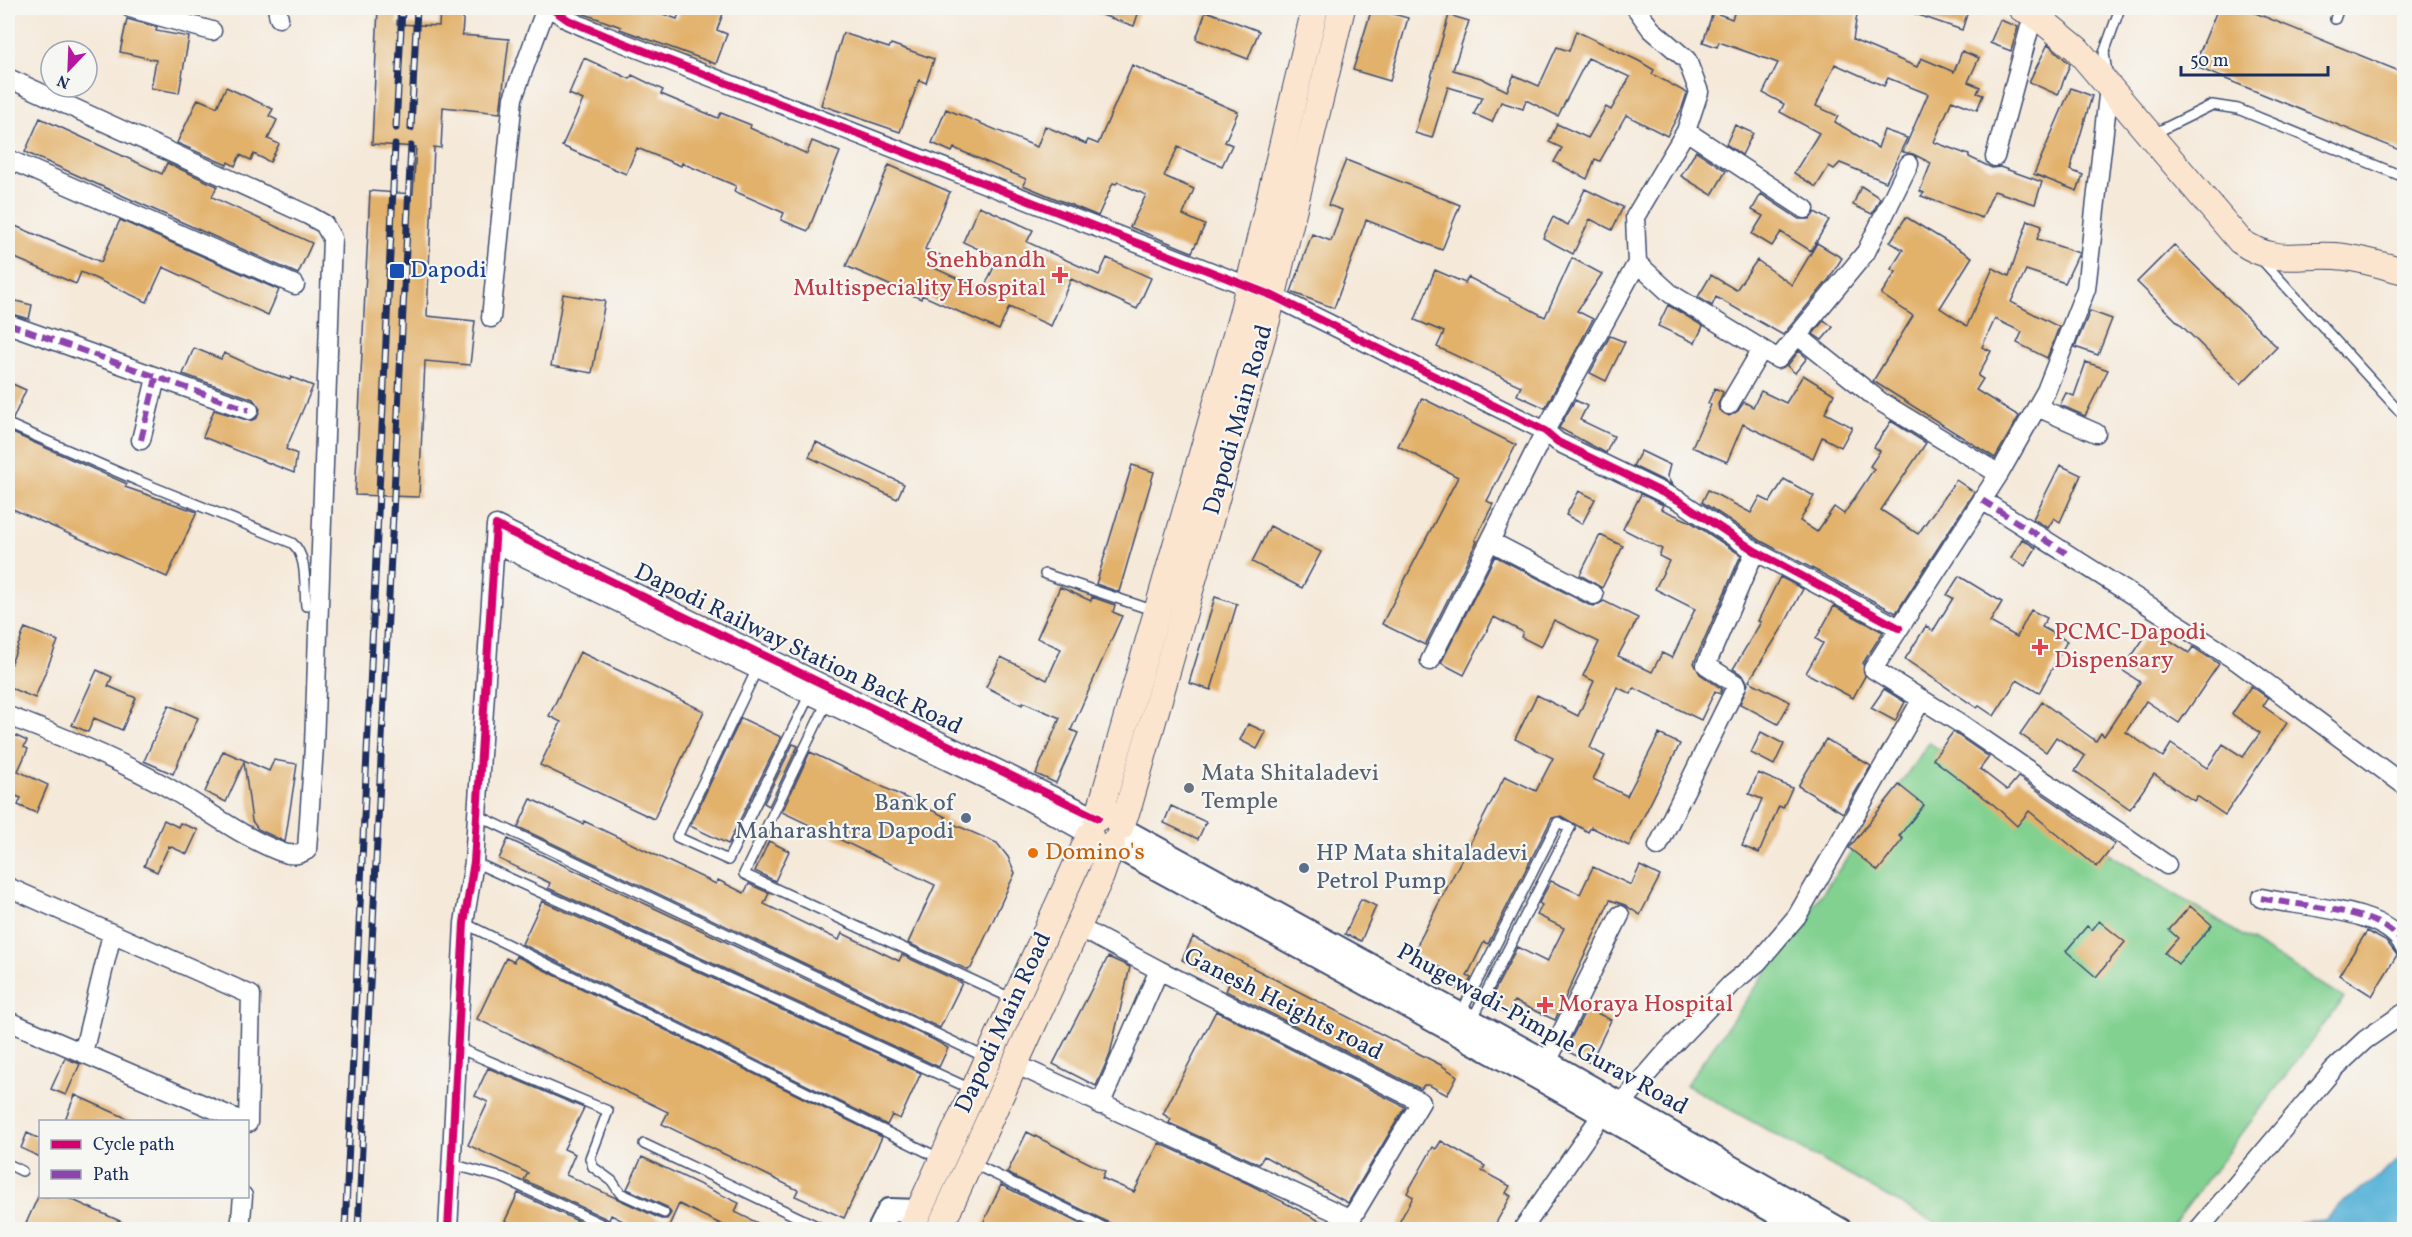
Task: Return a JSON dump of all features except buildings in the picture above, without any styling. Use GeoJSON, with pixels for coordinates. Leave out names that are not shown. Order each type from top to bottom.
{"type":"FeatureCollection","features":[{"type":"Feature","properties":{"kind":"main road","name":"Dapodi Main Road"},"geometry":{"type":"LineString","coordinates":[[943,1227],[970,1162],[1101,876],[1105,831],[1157,612],[1248,286],[1315,8]]}},
{"type":"Feature","properties":{"kind":"main road","name":"Dapodi Main Road"},"geometry":{"type":"LineString","coordinates":[[914,1221],[1015,1000],[1105,831],[1132,794],[1273,296],[1342,8]]}},
{"type":"Feature","properties":{"kind":"main road"},"geometry":{"type":"LineString","coordinates":[[2030,9],[2077,49],[2240,241],[2254,251],[2273,258],[2343,257],[2404,271]]}},
{"type":"Feature","properties":{"kind":"street"},"geometry":{"type":"LineString","coordinates":[[130,8],[212,32]]}},
{"type":"Feature","properties":{"kind":"street"},"geometry":{"type":"LineString","coordinates":[[492,318],[513,98],[546,8]]}},
{"type":"Feature","properties":{"kind":"street"},"geometry":{"type":"LineString","coordinates":[[551,8],[568,21],[1273,296],[1545,431],[1558,442],[1680,501],[1755,551],[1899,628]]}},
{"type":"Feature","properties":{"kind":"street"},"geometry":{"type":"LineString","coordinates":[[1430,661],[1545,431],[1637,263],[1635,217],[1686,131],[1699,92],[1687,60],[1651,29],[1636,8]]}},
{"type":"Feature","properties":{"kind":"street"},"geometry":{"type":"LineString","coordinates":[[1995,157],[2030,9]]}},
{"type":"Feature","properties":{"kind":"street"},"geometry":{"type":"LineString","coordinates":[[8,78],[308,215],[324,224],[332,238],[310,845],[301,854],[280,852],[236,829],[160,783],[77,742],[8,716]]}},
{"type":"Feature","properties":{"kind":"street"},"geometry":{"type":"LineString","coordinates":[[2109,87],[2086,289],[2037,407],[1999,474],[1873,669],[1922,699],[2167,865]]}},
{"type":"Feature","properties":{"kind":"street"},"geometry":{"type":"LineString","coordinates":[[1686,131],[1804,209]]}},
{"type":"Feature","properties":{"kind":"street"},"geometry":{"type":"LineString","coordinates":[[8,159],[295,285]]}},
{"type":"Feature","properties":{"kind":"street"},"geometry":{"type":"LineString","coordinates":[[1637,263],[1671,294],[1778,359],[1866,252],[1909,164]]}},
{"type":"Feature","properties":{"kind":"street"},"geometry":{"type":"LineString","coordinates":[[8,324],[249,410]]}},
{"type":"Feature","properties":{"kind":"street"},"geometry":{"type":"LineString","coordinates":[[1798,336],[1881,402],[1999,474]]}},
{"type":"Feature","properties":{"kind":"street"},"geometry":{"type":"LineString","coordinates":[[1729,405],[1762,349]]}},
{"type":"Feature","properties":{"kind":"street"},"geometry":{"type":"LineString","coordinates":[[141,440],[156,378]]}},
{"type":"Feature","properties":{"kind":"street"},"geometry":{"type":"LineString","coordinates":[[2037,407],[2096,433]]}},
{"type":"Feature","properties":{"kind":"street"},"geometry":{"type":"LineString","coordinates":[[1982,500],[2238,662],[2404,785]]}},
{"type":"Feature","properties":{"kind":"street","name":"Dapodi Railway Station Back Road"},"geometry":{"type":"LineString","coordinates":[[496,525],[1105,831],[1008,790],[495,543],[496,525]]}},
{"type":"Feature","properties":{"kind":"street"},"geometry":{"type":"LineString","coordinates":[[1490,541],[1594,595]]}},
{"type":"Feature","properties":{"kind":"street"},"geometry":{"type":"LineString","coordinates":[[448,1230],[464,924],[474,862],[495,543]]}},
{"type":"Feature","properties":{"kind":"street"},"geometry":{"type":"LineString","coordinates":[[1658,846],[1737,685],[1706,665],[1755,551]]}},
{"type":"Feature","properties":{"kind":"street"},"geometry":{"type":"LineString","coordinates":[[1522,1230],[1607,1107],[1629,1095],[1731,984],[1758,963],[1797,916],[1922,699]]}},
{"type":"Feature","properties":{"kind":"street","name":"Phugewadi-Pimple Gurav Road"},"geometry":{"type":"LineString","coordinates":[[1105,831],[1607,1107],[1841,1230]]}},
{"type":"Feature","properties":{"kind":"street"},"geometry":{"type":"LineString","coordinates":[[8,887],[251,995],[247,1120]]}},
{"type":"Feature","properties":{"kind":"street"},"geometry":{"type":"LineString","coordinates":[[2261,898],[2369,919],[2386,925],[2401,940],[2404,947]]}},
{"type":"Feature","properties":{"kind":"street"},"geometry":{"type":"LineString","coordinates":[[1547,1062],[1620,915]]}},
{"type":"Feature","properties":{"kind":"street"},"geometry":{"type":"LineString","coordinates":[[1078,927],[1159,969]]}},
{"type":"Feature","properties":{"kind":"street"},"geometry":{"type":"LineString","coordinates":[[83,1053],[112,934]]}},
{"type":"Feature","properties":{"kind":"street","name":"Phugewadi-Pimple Gurav Road"},"geometry":{"type":"LineString","coordinates":[[1303,938],[1547,1062],[1607,1107],[1806,1230]]}},
{"type":"Feature","properties":{"kind":"street","name":"Ganesh Heights road"},"geometry":{"type":"LineString","coordinates":[[1159,969],[1421,1102],[1351,1219],[1100,1105],[1159,969]]}},
{"type":"Feature","properties":{"kind":"street"},"geometry":{"type":"LineString","coordinates":[[2198,1230],[2332,1070],[2365,1040],[2404,1014]]}},
{"type":"Feature","properties":{"kind":"street"},"geometry":{"type":"LineString","coordinates":[[8,1021],[240,1120]]}},
{"type":"Feature","properties":{"kind":"street"},"geometry":{"type":"LineString","coordinates":[[1015,1064],[1100,1105]]}},
{"type":"Feature","properties":{"kind":"street"},"geometry":{"type":"LineString","coordinates":[[240,1230],[243,1198]]}},
{"type":"Feature","properties":{"kind":"street"},"geometry":{"type":"LineString","coordinates":[[879,1230],[889,1209],[914,1221]]}},
{"type":"Feature","properties":{"kind":"lane"},"geometry":{"type":"LineString","coordinates":[[2109,87],[2104,53],[2120,8]]}},
{"type":"Feature","properties":{"kind":"lane"},"geometry":{"type":"LineString","coordinates":[[2335,19],[2339,8]]}},
{"type":"Feature","properties":{"kind":"lane"},"geometry":{"type":"LineString","coordinates":[[2150,136],[2212,105],[2238,110],[2404,177]]}},
{"type":"Feature","properties":{"kind":"lane"},"geometry":{"type":"LineString","coordinates":[[2254,251],[2404,416]]}},
{"type":"Feature","properties":{"kind":"lane"},"geometry":{"type":"LineString","coordinates":[[8,424],[136,480],[292,543],[299,551],[303,566],[306,606]]}},
{"type":"Feature","properties":{"kind":"lane"},"geometry":{"type":"LineString","coordinates":[[1045,574],[1157,612]]}},
{"type":"Feature","properties":{"kind":"lane"},"geometry":{"type":"LineString","coordinates":[[758,669],[677,837],[728,860],[818,698]]}},
{"type":"Feature","properties":{"kind":"lane"},"geometry":{"type":"LineString","coordinates":[[818,698],[744,874],[1015,1000]]}},
{"type":"Feature","properties":{"kind":"lane"},"geometry":{"type":"LineString","coordinates":[[477,815],[988,1058]]}},
{"type":"Feature","properties":{"kind":"lane"},"geometry":{"type":"LineString","coordinates":[[1558,822],[1570,828],[1465,1019],[1558,822]]}},
{"type":"Feature","properties":{"kind":"lane"},"geometry":{"type":"LineString","coordinates":[[474,862],[974,1090]]}},
{"type":"Feature","properties":{"kind":"lane"},"geometry":{"type":"LineString","coordinates":[[464,924],[942,1159]]}},
{"type":"Feature","properties":{"kind":"lane"},"geometry":{"type":"LineString","coordinates":[[458,1048],[608,1111],[590,1158],[593,1167],[612,1181],[620,1193],[664,1213]]}},
{"type":"Feature","properties":{"kind":"lane"},"geometry":{"type":"LineString","coordinates":[[644,1144],[825,1230]]}},
{"type":"Feature","properties":{"kind":"lane"},"geometry":{"type":"LineString","coordinates":[[970,1162],[1109,1230]]}},
{"type":"Feature","properties":{"kind":"lane"},"geometry":{"type":"LineString","coordinates":[[8,1164],[22,1171]]}},
{"type":"Feature","properties":{"kind":"lane"},"geometry":{"type":"LineString","coordinates":[[452,1164],[503,1178],[614,1230]]}},
{"type":"Feature","properties":{"kind":"green space"},"geometry":{"type":"Polygon","coordinates":[[[1929,743],[2344,998],[2170,1229],[1946,1229],[1686,1085],[1929,743]]]}},
{"type":"Feature","properties":{"kind":"water"},"geometry":{"type":"Polygon","coordinates":[[[2404,1155],[2404,1229],[2293,1229],[2300,1222],[2325,1220],[2341,1203],[2370,1184],[2404,1155]]]}},
{"type":"Feature","properties":{"kind":"railway"},"geometry":{"type":"LineString","coordinates":[[396,128],[402,8]]}},
{"type":"Feature","properties":{"kind":"railway"},"geometry":{"type":"LineString","coordinates":[[411,128],[417,8]]}},
{"type":"Feature","properties":{"kind":"railway"},"geometry":{"type":"LineString","coordinates":[[345,1230],[395,145]]}},
{"type":"Feature","properties":{"kind":"railway"},"geometry":{"type":"LineString","coordinates":[[358,1230],[411,146]]}},
{"type":"Feature","properties":{"kind":"marked path"},"geometry":{"type":"LineString","coordinates":[[8,324],[249,410]]}},
{"type":"Feature","properties":{"kind":"marked path"},"geometry":{"type":"LineString","coordinates":[[141,440],[156,378]]}},
{"type":"Feature","properties":{"kind":"marked path"},"geometry":{"type":"LineString","coordinates":[[1982,500],[2066,553]]}},
{"type":"Feature","properties":{"kind":"marked path"},"geometry":{"type":"LineString","coordinates":[[2261,898],[2341,911],[2362,917],[2380,924],[2395,934],[2404,947]]}},
{"type":"Feature","properties":{"kind":"cycle path"},"geometry":{"type":"LineString","coordinates":[[551,8],[568,20],[606,36],[1273,296],[1545,431],[1558,442],[1680,501],[1755,551],[1899,628]]}},
{"type":"Feature","properties":{"kind":"cycle path"},"geometry":{"type":"LineString","coordinates":[[448,1230],[464,923],[474,862],[496,525],[1098,818]]}},
{"type":"Feature","properties":{"kind":"place","name":"Dapodi"},"geometry":{"type":"Point","coordinates":[397,271]}},
{"type":"Feature","properties":{"kind":"place","name":"Snehbandh Multispeciality Hospital"},"geometry":{"type":"Point","coordinates":[1060,275]}},
{"type":"Feature","properties":{"kind":"place","name":"PCMC-Dapodi Dispensary"},"geometry":{"type":"Point","coordinates":[2040,647]}},
{"type":"Feature","properties":{"kind":"place","name":"Mata Shitaladevi Temple"},"geometry":{"type":"Point","coordinates":[1189,788]}},
{"type":"Feature","properties":{"kind":"place","name":"Bank of Maharashtra Dapodi"},"geometry":{"type":"Point","coordinates":[966,818]}},
{"type":"Feature","properties":{"kind":"place","name":"Domino's"},"geometry":{"type":"Point","coordinates":[1033,853]}},
{"type":"Feature","properties":{"kind":"place","name":"HP Mata shitaladevi Petrol Pump"},"geometry":{"type":"Point","coordinates":[1304,868]}},
{"type":"Feature","properties":{"kind":"place","name":"Moraya Hospital"},"geometry":{"type":"Point","coordinates":[1545,1005]}}]}
